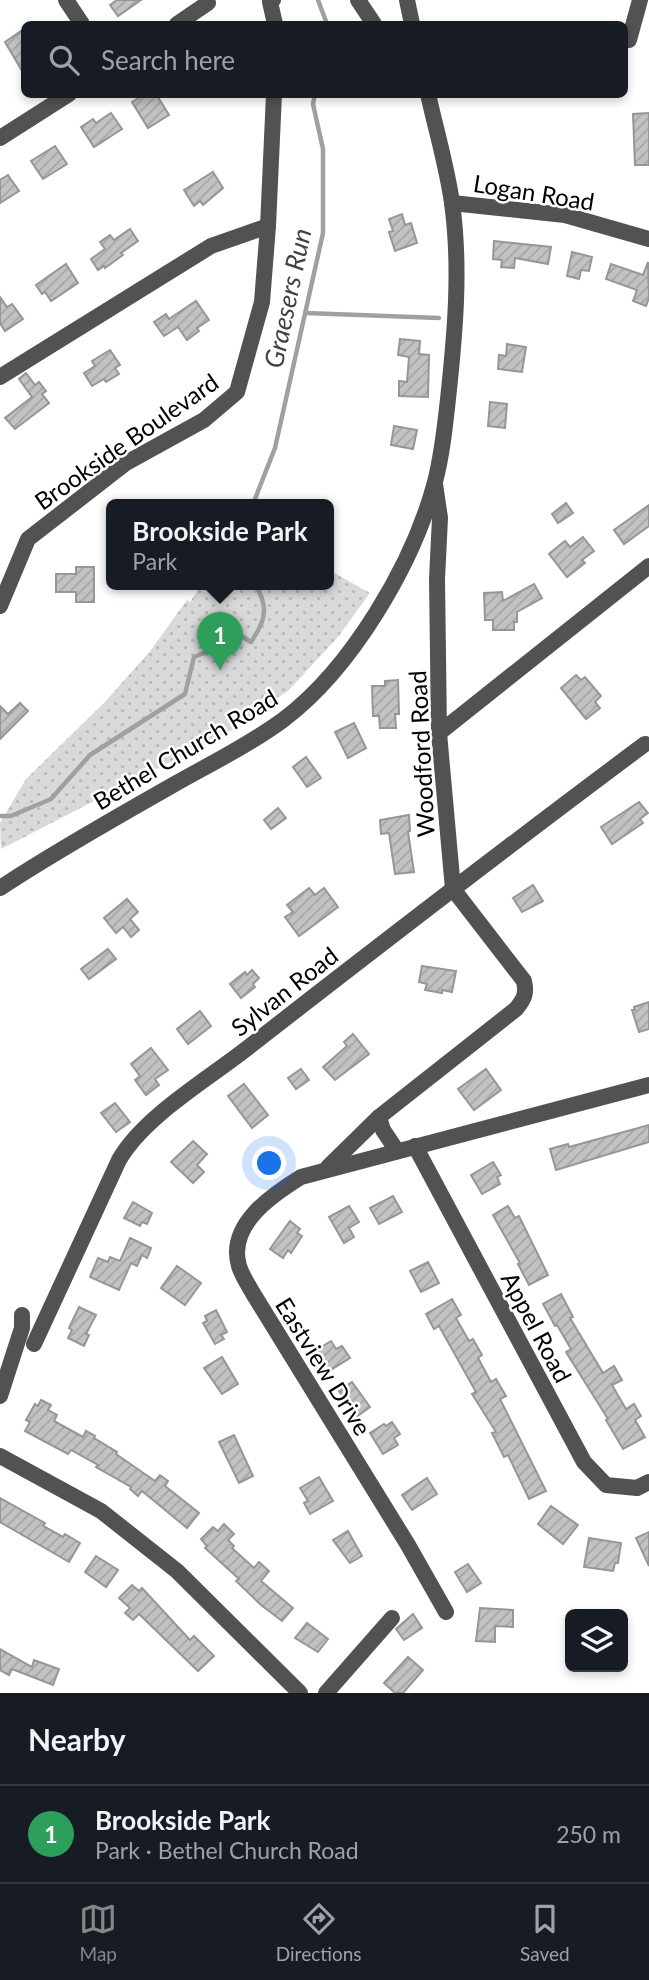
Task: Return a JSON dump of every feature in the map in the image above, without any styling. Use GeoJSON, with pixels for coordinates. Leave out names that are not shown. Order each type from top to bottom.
{"type":"FeatureCollection","features":[{"type":"Feature","properties":{"kind":"street"},"geometry":{"type":"LineString","coordinates":[[66,0],[80,21]]}},
{"type":"Feature","properties":{"kind":"street"},"geometry":{"type":"LineString","coordinates":[[358,0],[371,21]]}},
{"type":"Feature","properties":{"kind":"street"},"geometry":{"type":"LineString","coordinates":[[407,0],[411,21]]}},
{"type":"Feature","properties":{"kind":"street"},"geometry":{"type":"LineString","coordinates":[[629,40],[640,0]]}},
{"type":"Feature","properties":{"kind":"street"},"geometry":{"type":"LineString","coordinates":[[271,1],[274,21]]}},
{"type":"Feature","properties":{"kind":"street"},"geometry":{"type":"LineString","coordinates":[[182,21],[208,4]]}},
{"type":"Feature","properties":{"kind":"street"},"geometry":{"type":"LineString","coordinates":[[0,138],[63,98]]}},
{"type":"Feature","properties":{"kind":"street","name":"Brookside Boulevard"},"geometry":{"type":"LineString","coordinates":[[0,606],[28,539],[125,463],[204,420],[237,392],[262,302],[274,98]]}},
{"type":"Feature","properties":{"kind":"street","name":"Bethel Church Road"},"geometry":{"type":"LineString","coordinates":[[0,888],[47,857],[241,747],[281,721],[306,701],[333,673],[381,604],[409,552],[435,483],[453,351],[457,275],[452,202],[429,98]]}},
{"type":"Feature","properties":{"kind":"street","name":"Logan Road"},"geometry":{"type":"LineString","coordinates":[[452,202],[565,215],[649,239]]}},
{"type":"Feature","properties":{"kind":"street"},"geometry":{"type":"LineString","coordinates":[[0,377],[211,246],[268,226]]}},
{"type":"Feature","properties":{"kind":"street","name":"Woodford Road"},"geometry":{"type":"LineString","coordinates":[[435,483],[440,519],[437,579],[439,733],[453,889]]}},
{"type":"Feature","properties":{"kind":"street"},"geometry":{"type":"LineString","coordinates":[[439,733],[649,566]]}},
{"type":"Feature","properties":{"kind":"street","name":"Sylvan Road"},"geometry":{"type":"LineString","coordinates":[[34,1343],[119,1160],[135,1137],[453,889],[645,744]]}},
{"type":"Feature","properties":{"kind":"street"},"geometry":{"type":"LineString","coordinates":[[326,1169],[379,1117],[516,1009],[525,998],[524,981],[453,889]]}},
{"type":"Feature","properties":{"kind":"street","name":"Eastview Drive"},"geometry":{"type":"LineString","coordinates":[[446,1612],[238,1265],[239,1241],[244,1226],[277,1192],[301,1177],[649,1086]]}},
{"type":"Feature","properties":{"kind":"street"},"geometry":{"type":"LineString","coordinates":[[379,1117],[383,1130],[397,1151]]}},
{"type":"Feature","properties":{"kind":"street","name":"Appel Road"},"geometry":{"type":"LineString","coordinates":[[415,1146],[584,1462],[606,1485],[637,1488],[649,1482]]}},
{"type":"Feature","properties":{"kind":"street"},"geometry":{"type":"LineString","coordinates":[[0,1396],[22,1328],[22,1315]]}},
{"type":"Feature","properties":{"kind":"street"},"geometry":{"type":"LineString","coordinates":[[0,1456],[102,1511],[177,1571],[300,1693]]}},
{"type":"Feature","properties":{"kind":"street"},"geometry":{"type":"LineString","coordinates":[[326,1693],[392,1618]]}},
{"type":"Feature","properties":{"kind":"shaded area"},"geometry":{"type":"Polygon","coordinates":[[[334,573],[370,593],[338,637],[289,690],[234,729],[1,849],[0,823],[26,779],[105,702],[151,650],[187,600],[190,602],[198,590],[334,590],[334,573]]]}},
{"type":"Feature","properties":{"kind":"building"},"geometry":{"type":"Polygon","coordinates":[[[117,0],[141,0],[118,16],[110,5],[117,0]]]}},
{"type":"Feature","properties":{"kind":"building"},"geometry":{"type":"Polygon","coordinates":[[[21,31],[21,69],[5,42],[21,31]]]}},
{"type":"Feature","properties":{"kind":"building"},"geometry":{"type":"Polygon","coordinates":[[[138,98],[158,98],[169,115],[148,128],[132,102],[138,98]]]}},
{"type":"Feature","properties":{"kind":"building"},"geometry":{"type":"Polygon","coordinates":[[[111,113],[122,129],[94,147],[81,127],[93,119],[96,123],[111,113]]]}},
{"type":"Feature","properties":{"kind":"building"},"geometry":{"type":"Polygon","coordinates":[[[649,113],[649,165],[635,165],[633,114],[649,113]]]}},
{"type":"Feature","properties":{"kind":"building"},"geometry":{"type":"Polygon","coordinates":[[[55,146],[67,164],[43,179],[31,161],[55,146]]]}},
{"type":"Feature","properties":{"kind":"building"},"geometry":{"type":"Polygon","coordinates":[[[213,172],[223,188],[203,205],[200,201],[194,206],[184,190],[213,172]]]}},
{"type":"Feature","properties":{"kind":"building"},"geometry":{"type":"Polygon","coordinates":[[[8,175],[19,191],[0,203],[0,180],[8,175]]]}},
{"type":"Feature","properties":{"kind":"building"},"geometry":{"type":"Polygon","coordinates":[[[402,214],[405,225],[411,223],[417,243],[395,251],[389,232],[393,231],[389,219],[402,214]]]}},
{"type":"Feature","properties":{"kind":"building"},"geometry":{"type":"Polygon","coordinates":[[[130,229],[138,241],[121,253],[123,255],[98,270],[91,259],[105,249],[100,242],[110,235],[114,240],[130,229]]]}},
{"type":"Feature","properties":{"kind":"building"},"geometry":{"type":"Polygon","coordinates":[[[494,241],[551,247],[548,264],[515,258],[514,268],[501,267],[502,260],[493,259],[494,241]]]}},
{"type":"Feature","properties":{"kind":"building"},"geometry":{"type":"Polygon","coordinates":[[[572,252],[592,257],[589,271],[581,270],[579,279],[567,276],[572,252]]]}},
{"type":"Feature","properties":{"kind":"building"},"geometry":{"type":"Polygon","coordinates":[[[648,262],[649,298],[646,306],[633,301],[637,290],[606,279],[611,264],[643,275],[648,262]]]}},
{"type":"Feature","properties":{"kind":"building"},"geometry":{"type":"Polygon","coordinates":[[[66,264],[78,283],[51,301],[36,285],[66,264]]]}},
{"type":"Feature","properties":{"kind":"building"},"geometry":{"type":"Polygon","coordinates":[[[0,297],[7,307],[12,304],[23,319],[5,331],[0,323],[0,297]]]}},
{"type":"Feature","properties":{"kind":"building"},"geometry":{"type":"Polygon","coordinates":[[[196,301],[209,320],[197,328],[199,331],[187,340],[178,327],[164,336],[154,322],[166,314],[169,319],[196,301]]]}},
{"type":"Feature","properties":{"kind":"building"},"geometry":{"type":"Polygon","coordinates":[[[400,339],[420,341],[419,354],[429,355],[428,397],[399,396],[399,381],[407,382],[409,357],[398,355],[400,339]]]}},
{"type":"Feature","properties":{"kind":"building"},"geometry":{"type":"Polygon","coordinates":[[[507,344],[526,347],[522,372],[498,369],[499,355],[506,356],[507,344]]]}},
{"type":"Feature","properties":{"kind":"building"},"geometry":{"type":"Polygon","coordinates":[[[110,350],[120,365],[115,368],[119,374],[92,386],[84,373],[95,366],[92,361],[110,350]]]}},
{"type":"Feature","properties":{"kind":"building"},"geometry":{"type":"Polygon","coordinates":[[[26,373],[35,385],[39,382],[46,391],[42,394],[49,403],[15,429],[5,418],[32,397],[19,379],[26,373]]]}},
{"type":"Feature","properties":{"kind":"building"},"geometry":{"type":"Polygon","coordinates":[[[490,402],[507,404],[505,428],[488,426],[490,402]]]}},
{"type":"Feature","properties":{"kind":"building"},"geometry":{"type":"Polygon","coordinates":[[[394,426],[417,430],[413,449],[391,445],[394,426]]]}},
{"type":"Feature","properties":{"kind":"building"},"geometry":{"type":"Polygon","coordinates":[[[566,503],[573,513],[558,523],[552,514],[566,503]]]}},
{"type":"Feature","properties":{"kind":"building"},"geometry":{"type":"Polygon","coordinates":[[[649,505],[649,526],[624,544],[614,530],[649,505]]]}},
{"type":"Feature","properties":{"kind":"building"},"geometry":{"type":"Polygon","coordinates":[[[583,537],[594,551],[582,560],[585,563],[567,577],[549,554],[565,541],[570,547],[583,537]]]}},
{"type":"Feature","properties":{"kind":"building"},"geometry":{"type":"Polygon","coordinates":[[[76,567],[94,567],[94,602],[76,602],[76,592],[56,592],[56,574],[76,574],[76,567]]]}},
{"type":"Feature","properties":{"kind":"building"},"geometry":{"type":"Polygon","coordinates":[[[534,584],[542,598],[517,612],[514,630],[493,630],[493,620],[485,620],[484,593],[502,592],[503,601],[534,584]]]}},
{"type":"Feature","properties":{"kind":"building"},"geometry":{"type":"Polygon","coordinates":[[[576,675],[581,680],[585,677],[601,696],[595,702],[600,708],[586,719],[561,688],[576,675]]]}},
{"type":"Feature","properties":{"kind":"building"},"geometry":{"type":"Polygon","coordinates":[[[398,680],[399,714],[395,714],[396,728],[380,728],[379,716],[373,716],[372,686],[385,686],[385,681],[398,680]]]}},
{"type":"Feature","properties":{"kind":"building"},"geometry":{"type":"Polygon","coordinates":[[[20,703],[28,711],[0,739],[0,706],[8,714],[20,703]]]}},
{"type":"Feature","properties":{"kind":"building"},"geometry":{"type":"Polygon","coordinates":[[[354,723],[366,748],[348,758],[335,732],[354,723]]]}},
{"type":"Feature","properties":{"kind":"building"},"geometry":{"type":"Polygon","coordinates":[[[306,757],[321,778],[307,787],[293,767],[306,757]]]}},
{"type":"Feature","properties":{"kind":"building"},"geometry":{"type":"Polygon","coordinates":[[[639,802],[648,813],[640,819],[643,823],[612,844],[601,827],[639,802]]]}},
{"type":"Feature","properties":{"kind":"building"},"geometry":{"type":"Polygon","coordinates":[[[278,808],[286,818],[271,829],[264,820],[278,808]]]}},
{"type":"Feature","properties":{"kind":"building"},"geometry":{"type":"Polygon","coordinates":[[[409,815],[408,832],[414,872],[395,874],[389,833],[381,834],[380,820],[409,815]]]}},
{"type":"Feature","properties":{"kind":"building"},"geometry":{"type":"Polygon","coordinates":[[[533,885],[543,901],[522,912],[513,898],[533,885]]]}},
{"type":"Feature","properties":{"kind":"building"},"geometry":{"type":"Polygon","coordinates":[[[309,888],[315,895],[324,888],[338,907],[299,936],[285,917],[293,912],[287,905],[309,888]]]}},
{"type":"Feature","properties":{"kind":"building"},"geometry":{"type":"Polygon","coordinates":[[[127,899],[138,912],[130,919],[139,930],[131,937],[123,927],[116,933],[104,918],[127,899]]]}},
{"type":"Feature","properties":{"kind":"building"},"geometry":{"type":"Polygon","coordinates":[[[108,949],[116,959],[89,979],[81,969],[108,949]]]}},
{"type":"Feature","properties":{"kind":"building"},"geometry":{"type":"Polygon","coordinates":[[[422,966],[456,971],[452,992],[425,990],[427,984],[419,982],[422,966]]]}},
{"type":"Feature","properties":{"kind":"building"},"geometry":{"type":"Polygon","coordinates":[[[252,970],[259,978],[253,984],[255,987],[241,998],[230,984],[252,970]]]}},
{"type":"Feature","properties":{"kind":"building"},"geometry":{"type":"Polygon","coordinates":[[[649,1002],[649,1029],[639,1032],[632,1010],[649,1002]]]}},
{"type":"Feature","properties":{"kind":"building"},"geometry":{"type":"Polygon","coordinates":[[[200,1011],[211,1026],[188,1044],[177,1029],[200,1011]]]}},
{"type":"Feature","properties":{"kind":"building"},"geometry":{"type":"Polygon","coordinates":[[[353,1034],[369,1054],[335,1080],[323,1067],[347,1046],[344,1042],[353,1034]]]}},
{"type":"Feature","properties":{"kind":"building"},"geometry":{"type":"Polygon","coordinates":[[[151,1048],[168,1070],[155,1079],[159,1085],[146,1095],[135,1080],[140,1076],[131,1064],[151,1048]]]}},
{"type":"Feature","properties":{"kind":"building"},"geometry":{"type":"Polygon","coordinates":[[[301,1069],[309,1080],[296,1089],[288,1078],[301,1069]]]}},
{"type":"Feature","properties":{"kind":"building"},"geometry":{"type":"Polygon","coordinates":[[[486,1069],[501,1090],[474,1110],[458,1089],[486,1069]]]}},
{"type":"Feature","properties":{"kind":"building"},"geometry":{"type":"Polygon","coordinates":[[[244,1084],[268,1115],[252,1128],[228,1096],[244,1084]]]}},
{"type":"Feature","properties":{"kind":"building"},"geometry":{"type":"Polygon","coordinates":[[[115,1103],[130,1122],[116,1132],[101,1113],[115,1103]]]}},
{"type":"Feature","properties":{"kind":"building"},"geometry":{"type":"Polygon","coordinates":[[[649,1125],[649,1142],[556,1170],[550,1149],[568,1144],[569,1147],[649,1125]]]}},
{"type":"Feature","properties":{"kind":"building"},"geometry":{"type":"Polygon","coordinates":[[[193,1141],[207,1154],[197,1165],[204,1172],[193,1183],[171,1162],[193,1141]]]}},
{"type":"Feature","properties":{"kind":"building"},"geometry":{"type":"Polygon","coordinates":[[[493,1162],[501,1175],[497,1177],[500,1184],[482,1194],[471,1175],[493,1162]]]}},
{"type":"Feature","properties":{"kind":"building"},"geometry":{"type":"Polygon","coordinates":[[[393,1196],[402,1212],[379,1224],[370,1208],[393,1196]]]}},
{"type":"Feature","properties":{"kind":"building"},"geometry":{"type":"Polygon","coordinates":[[[133,1202],[152,1213],[147,1224],[142,1222],[140,1226],[124,1218],[133,1202]]]}},
{"type":"Feature","properties":{"kind":"building"},"geometry":{"type":"Polygon","coordinates":[[[349,1206],[359,1222],[349,1228],[354,1237],[344,1243],[329,1217],[349,1206]]]}},
{"type":"Feature","properties":{"kind":"building"},"geometry":{"type":"Polygon","coordinates":[[[508,1206],[515,1218],[519,1216],[548,1275],[529,1285],[493,1215],[508,1206]]]}},
{"type":"Feature","properties":{"kind":"building"},"geometry":{"type":"Polygon","coordinates":[[[290,1221],[300,1229],[297,1233],[302,1236],[291,1253],[288,1250],[283,1258],[270,1249],[290,1221]]]}},
{"type":"Feature","properties":{"kind":"building"},"geometry":{"type":"Polygon","coordinates":[[[130,1238],[151,1248],[147,1258],[142,1255],[137,1266],[131,1263],[119,1290],[90,1277],[98,1258],[108,1262],[110,1257],[120,1261],[130,1238]]]}},
{"type":"Feature","properties":{"kind":"building"},"geometry":{"type":"Polygon","coordinates":[[[428,1262],[439,1283],[421,1292],[410,1271],[428,1262]]]}},
{"type":"Feature","properties":{"kind":"building"},"geometry":{"type":"Polygon","coordinates":[[[177,1266],[201,1283],[185,1305],[161,1288],[177,1266]]]}},
{"type":"Feature","properties":{"kind":"building"},"geometry":{"type":"Polygon","coordinates":[[[561,1294],[573,1317],[570,1318],[603,1373],[614,1366],[622,1380],[612,1385],[626,1409],[634,1404],[641,1416],[635,1420],[645,1437],[623,1449],[606,1420],[608,1419],[566,1352],[571,1349],[543,1304],[561,1294]]]}},
{"type":"Feature","properties":{"kind":"building"},"geometry":{"type":"Polygon","coordinates":[[[452,1299],[461,1315],[456,1318],[469,1341],[473,1339],[482,1355],[478,1358],[491,1382],[496,1379],[506,1396],[500,1399],[546,1491],[529,1499],[508,1455],[504,1457],[492,1433],[496,1432],[472,1394],[476,1392],[439,1326],[434,1329],[426,1314],[452,1299]]]}},
{"type":"Feature","properties":{"kind":"building"},"geometry":{"type":"Polygon","coordinates":[[[79,1307],[96,1315],[86,1334],[89,1335],[84,1346],[68,1338],[72,1330],[69,1328],[79,1307]]]}},
{"type":"Feature","properties":{"kind":"building"},"geometry":{"type":"Polygon","coordinates":[[[216,1310],[227,1332],[221,1335],[224,1339],[215,1344],[203,1323],[207,1321],[205,1316],[216,1310]]]}},
{"type":"Feature","properties":{"kind":"building"},"geometry":{"type":"Polygon","coordinates":[[[331,1341],[336,1349],[342,1346],[350,1358],[329,1371],[316,1350],[331,1341]]]}},
{"type":"Feature","properties":{"kind":"building"},"geometry":{"type":"Polygon","coordinates":[[[222,1357],[238,1384],[222,1394],[204,1368],[222,1357]]]}},
{"type":"Feature","properties":{"kind":"building"},"geometry":{"type":"Polygon","coordinates":[[[352,1382],[370,1407],[356,1417],[339,1391],[352,1382]]]}},
{"type":"Feature","properties":{"kind":"building"},"geometry":{"type":"Polygon","coordinates":[[[41,1400],[51,1405],[48,1410],[57,1415],[54,1421],[83,1437],[86,1431],[95,1436],[94,1438],[155,1481],[160,1475],[168,1481],[165,1486],[199,1513],[187,1528],[142,1491],[138,1496],[131,1487],[96,1467],[98,1465],[71,1450],[68,1454],[25,1431],[30,1422],[26,1420],[35,1404],[38,1406],[41,1400]]]}},
{"type":"Feature","properties":{"kind":"building"},"geometry":{"type":"Polygon","coordinates":[[[392,1422],[400,1434],[394,1438],[398,1445],[383,1454],[370,1433],[392,1422]]]}},
{"type":"Feature","properties":{"kind":"building"},"geometry":{"type":"Polygon","coordinates":[[[234,1435],[253,1476],[239,1483],[219,1442],[234,1435]]]}},
{"type":"Feature","properties":{"kind":"building"},"geometry":{"type":"Polygon","coordinates":[[[319,1477],[333,1501],[310,1514],[304,1503],[308,1501],[300,1488],[319,1477]]]}},
{"type":"Feature","properties":{"kind":"building"},"geometry":{"type":"Polygon","coordinates":[[[427,1478],[437,1494],[412,1510],[402,1495],[427,1478]]]}},
{"type":"Feature","properties":{"kind":"building"},"geometry":{"type":"Polygon","coordinates":[[[0,1498],[45,1523],[43,1526],[80,1543],[69,1562],[0,1522],[0,1498]]]}},
{"type":"Feature","properties":{"kind":"building"},"geometry":{"type":"Polygon","coordinates":[[[551,1506],[578,1525],[563,1544],[538,1524],[551,1506]]]}},
{"type":"Feature","properties":{"kind":"building"},"geometry":{"type":"Polygon","coordinates":[[[224,1524],[234,1534],[228,1540],[234,1546],[232,1548],[254,1568],[259,1562],[269,1571],[261,1581],[293,1608],[282,1621],[261,1605],[236,1581],[239,1579],[205,1548],[207,1546],[201,1539],[213,1527],[218,1531],[224,1524]]]}},
{"type":"Feature","properties":{"kind":"building"},"geometry":{"type":"Polygon","coordinates":[[[348,1531],[362,1556],[350,1563],[333,1540],[348,1531]]]}},
{"type":"Feature","properties":{"kind":"building"},"geometry":{"type":"Polygon","coordinates":[[[649,1532],[649,1566],[636,1538],[649,1532]]]}},
{"type":"Feature","properties":{"kind":"building"},"geometry":{"type":"Polygon","coordinates":[[[589,1538],[621,1543],[618,1563],[615,1563],[613,1571],[584,1567],[589,1538]]]}},
{"type":"Feature","properties":{"kind":"building"},"geometry":{"type":"Polygon","coordinates":[[[96,1556],[118,1570],[106,1587],[85,1572],[96,1556]]]}},
{"type":"Feature","properties":{"kind":"building"},"geometry":{"type":"Polygon","coordinates":[[[468,1564],[481,1583],[467,1592],[455,1572],[468,1564]]]}},
{"type":"Feature","properties":{"kind":"building"},"geometry":{"type":"Polygon","coordinates":[[[132,1585],[139,1591],[142,1588],[190,1640],[194,1636],[214,1656],[198,1671],[139,1614],[133,1620],[125,1613],[130,1608],[119,1598],[132,1585]]]}},
{"type":"Feature","properties":{"kind":"building"},"geometry":{"type":"Polygon","coordinates":[[[480,1608],[513,1610],[513,1627],[495,1626],[495,1642],[476,1641],[480,1608]]]}},
{"type":"Feature","properties":{"kind":"building"},"geometry":{"type":"Polygon","coordinates":[[[413,1614],[422,1628],[404,1640],[396,1629],[413,1614]]]}},
{"type":"Feature","properties":{"kind":"building"},"geometry":{"type":"Polygon","coordinates":[[[307,1623],[328,1639],[318,1652],[295,1638],[307,1623]]]}},
{"type":"Feature","properties":{"kind":"building"},"geometry":{"type":"Polygon","coordinates":[[[0,1649],[32,1667],[34,1660],[59,1669],[53,1685],[12,1669],[9,1675],[0,1670],[0,1649]]]}},
{"type":"Feature","properties":{"kind":"building"},"geometry":{"type":"Polygon","coordinates":[[[408,1657],[423,1670],[403,1693],[395,1693],[384,1683],[408,1657]]]}},
{"type":"Feature","properties":{"kind":"waterway","name":"Graesers Run"},"geometry":{"type":"LineString","coordinates":[[318,0],[326,21]]}},
{"type":"Feature","properties":{"kind":"waterway","name":"Graesers Run"},"geometry":{"type":"LineString","coordinates":[[255,499],[275,448],[323,233],[323,149],[313,104],[314,98]]}},
{"type":"Feature","properties":{"kind":"waterway"},"geometry":{"type":"LineString","coordinates":[[306,313],[439,318]]}},
{"type":"Feature","properties":{"kind":"waterway","name":"Graesers Run"},"geometry":{"type":"LineString","coordinates":[[0,816],[11,816],[51,799],[90,755],[185,694],[194,657],[243,637],[251,642],[264,613],[258,590]]}},
{"type":"Feature","properties":{"kind":"place","name":"Brookside Park"},"geometry":{"type":"Point","coordinates":[220,670]}}]}
